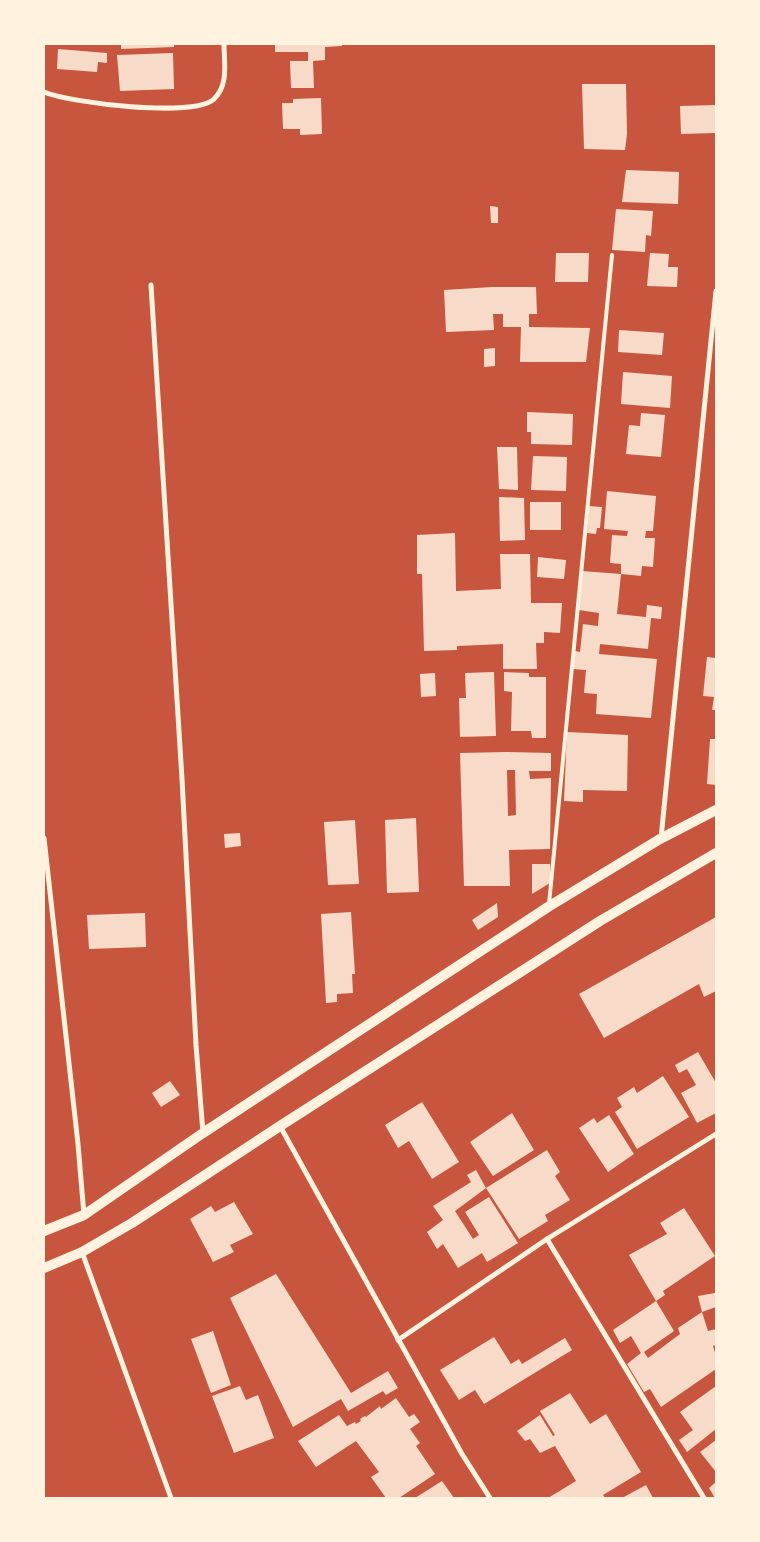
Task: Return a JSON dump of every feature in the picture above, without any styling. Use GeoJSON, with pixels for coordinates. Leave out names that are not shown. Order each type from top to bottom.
{"type":"FeatureCollection","features":[{"type":"Feature","properties":{"kind":"main road"},"geometry":{"type":"LineString","coordinates":[[44,1231],[84,1215],[203,1132],[548,906],[660,839],[716,810]]}},
{"type":"Feature","properties":{"kind":"main road"},"geometry":{"type":"LineString","coordinates":[[44,1268],[82,1252],[132,1223],[600,921],[716,853]]}},
{"type":"Feature","properties":{"kind":"street"},"geometry":{"type":"LineString","coordinates":[[44,92],[55,97],[163,109],[201,105],[210,102],[219,93],[225,77],[224,44]]}},
{"type":"Feature","properties":{"kind":"street"},"geometry":{"type":"LineString","coordinates":[[151,285],[182,779],[196,1045],[203,1132]]}},
{"type":"Feature","properties":{"kind":"street"},"geometry":{"type":"LineString","coordinates":[[660,839],[716,291]]}},
{"type":"Feature","properties":{"kind":"street"},"geometry":{"type":"LineString","coordinates":[[44,838],[78,1144],[84,1215]]}},
{"type":"Feature","properties":{"kind":"street"},"geometry":{"type":"LineString","coordinates":[[280,1126],[462,1454],[490,1498]]}},
{"type":"Feature","properties":{"kind":"street"},"geometry":{"type":"LineString","coordinates":[[398,1340],[547,1240],[716,1134]]}},
{"type":"Feature","properties":{"kind":"street"},"geometry":{"type":"LineString","coordinates":[[547,1240],[704,1498]]}},
{"type":"Feature","properties":{"kind":"street"},"geometry":{"type":"LineString","coordinates":[[82,1252],[171,1498]]}},
{"type":"Feature","properties":{"kind":"lane"},"geometry":{"type":"LineString","coordinates":[[548,906],[612,256]]}},
{"type":"Feature","properties":{"kind":"building"},"geometry":{"type":"Polygon","coordinates":[[[121,44],[174,44],[174,47],[121,49],[121,44]]]}},
{"type":"Feature","properties":{"kind":"building"},"geometry":{"type":"Polygon","coordinates":[[[275,44],[342,44],[342,46],[325,47],[325,60],[313,61],[314,88],[291,88],[290,61],[308,61],[308,52],[275,52],[275,44]]]}},
{"type":"Feature","properties":{"kind":"building"},"geometry":{"type":"Polygon","coordinates":[[[58,49],[107,53],[107,63],[98,62],[97,72],[57,69],[58,49]]]}},
{"type":"Feature","properties":{"kind":"building"},"geometry":{"type":"Polygon","coordinates":[[[173,53],[174,89],[120,91],[117,55],[173,53]]]}},
{"type":"Feature","properties":{"kind":"building"},"geometry":{"type":"Polygon","coordinates":[[[582,84],[626,84],[627,134],[625,150],[584,149],[582,84]]]}},
{"type":"Feature","properties":{"kind":"building"},"geometry":{"type":"Polygon","coordinates":[[[321,98],[322,134],[300,135],[300,129],[283,129],[282,103],[293,103],[293,99],[321,98]]]}},
{"type":"Feature","properties":{"kind":"building"},"geometry":{"type":"Polygon","coordinates":[[[716,105],[716,133],[681,134],[680,106],[716,105]]]}},
{"type":"Feature","properties":{"kind":"building"},"geometry":{"type":"Polygon","coordinates":[[[626,170],[679,172],[678,204],[622,202],[626,170]]]}},
{"type":"Feature","properties":{"kind":"building"},"geometry":{"type":"Polygon","coordinates":[[[490,206],[498,207],[498,223],[491,223],[490,206]]]}},
{"type":"Feature","properties":{"kind":"building"},"geometry":{"type":"Polygon","coordinates":[[[616,209],[653,211],[651,236],[646,235],[645,252],[612,250],[616,209]]]}},
{"type":"Feature","properties":{"kind":"building"},"geometry":{"type":"Polygon","coordinates":[[[556,253],[589,253],[588,282],[555,282],[556,253]]]}},
{"type":"Feature","properties":{"kind":"building"},"geometry":{"type":"Polygon","coordinates":[[[650,253],[669,254],[668,267],[678,267],[677,287],[647,286],[650,253]]]}},
{"type":"Feature","properties":{"kind":"building"},"geometry":{"type":"Polygon","coordinates":[[[536,287],[537,314],[529,314],[529,327],[590,328],[586,362],[520,362],[521,327],[503,327],[503,314],[493,314],[494,330],[446,332],[444,290],[536,287]]]}},
{"type":"Feature","properties":{"kind":"building"},"geometry":{"type":"Polygon","coordinates":[[[619,330],[664,333],[662,355],[618,352],[619,330]]]}},
{"type":"Feature","properties":{"kind":"building"},"geometry":{"type":"Polygon","coordinates":[[[495,348],[495,366],[484,367],[484,349],[495,348]]]}},
{"type":"Feature","properties":{"kind":"building"},"geometry":{"type":"Polygon","coordinates":[[[623,372],[672,376],[670,408],[621,404],[623,372]]]}},
{"type":"Feature","properties":{"kind":"building"},"geometry":{"type":"Polygon","coordinates":[[[527,412],[573,414],[572,445],[531,444],[531,432],[527,432],[527,412]]]}},
{"type":"Feature","properties":{"kind":"building"},"geometry":{"type":"Polygon","coordinates":[[[641,413],[665,415],[661,457],[626,454],[629,425],[640,426],[641,413]]]}},
{"type":"Feature","properties":{"kind":"building"},"geometry":{"type":"Polygon","coordinates":[[[497,447],[517,447],[518,490],[499,489],[497,447]]]}},
{"type":"Feature","properties":{"kind":"building"},"geometry":{"type":"Polygon","coordinates":[[[533,456],[567,457],[566,491],[531,490],[533,456]]]}},
{"type":"Feature","properties":{"kind":"building"},"geometry":{"type":"Polygon","coordinates":[[[607,491],[656,496],[653,531],[646,531],[645,538],[655,538],[653,567],[642,566],[641,576],[621,574],[621,564],[610,563],[612,535],[627,536],[628,531],[604,529],[607,491]]]}},
{"type":"Feature","properties":{"kind":"building"},"geometry":{"type":"Polygon","coordinates":[[[499,497],[524,498],[525,540],[500,541],[499,497]]]}},
{"type":"Feature","properties":{"kind":"building"},"geometry":{"type":"Polygon","coordinates":[[[530,502],[561,502],[561,530],[530,530],[530,502]]]}},
{"type":"Feature","properties":{"kind":"building"},"geometry":{"type":"Polygon","coordinates":[[[589,506],[602,507],[600,528],[597,528],[596,534],[587,533],[589,506]]]}},
{"type":"Feature","properties":{"kind":"building"},"geometry":{"type":"Polygon","coordinates":[[[455,533],[456,591],[501,589],[500,554],[530,554],[531,603],[562,603],[560,633],[544,632],[544,643],[536,643],[537,669],[503,669],[503,644],[457,646],[457,650],[424,651],[422,574],[417,574],[417,535],[455,533]]]}},
{"type":"Feature","properties":{"kind":"building"},"geometry":{"type":"Polygon","coordinates":[[[538,557],[566,560],[564,579],[537,577],[538,557]]]}},
{"type":"Feature","properties":{"kind":"building"},"geometry":{"type":"Polygon","coordinates":[[[582,571],[621,574],[617,614],[646,617],[647,605],[662,607],[661,619],[651,618],[648,649],[600,644],[599,654],[657,659],[651,718],[596,714],[597,694],[584,693],[586,670],[573,669],[575,651],[580,652],[583,624],[598,626],[599,613],[579,610],[582,571]]]}},
{"type":"Feature","properties":{"kind":"building"},"geometry":{"type":"Polygon","coordinates":[[[707,657],[716,658],[716,710],[712,710],[714,697],[703,696],[707,657]]]}},
{"type":"Feature","properties":{"kind":"building"},"geometry":{"type":"Polygon","coordinates":[[[494,672],[496,736],[460,737],[459,698],[466,698],[465,673],[494,672]]]}},
{"type":"Feature","properties":{"kind":"building"},"geometry":{"type":"Polygon","coordinates":[[[504,672],[529,673],[529,677],[546,677],[546,738],[532,738],[531,731],[511,731],[512,692],[504,691],[504,672]]]}},
{"type":"Feature","properties":{"kind":"building"},"geometry":{"type":"Polygon","coordinates":[[[435,673],[436,696],[421,697],[420,674],[435,673]]]}},
{"type":"Feature","properties":{"kind":"building"},"geometry":{"type":"Polygon","coordinates":[[[567,732],[628,735],[627,791],[583,790],[583,802],[564,801],[567,732]]]}},
{"type":"Feature","properties":{"kind":"building"},"geometry":{"type":"Polygon","coordinates":[[[710,739],[716,739],[716,785],[707,784],[710,739]]]}},
{"type":"Feature","properties":{"kind":"building"},"geometry":{"type":"Polygon","coordinates":[[[460,753],[551,753],[551,771],[529,771],[530,779],[551,778],[550,849],[509,850],[510,886],[464,886],[460,753]],[[507,770],[508,816],[516,815],[515,770],[507,770]]]}},
{"type":"Feature","properties":{"kind":"building"},"geometry":{"type":"Polygon","coordinates":[[[416,818],[419,892],[387,893],[385,820],[416,818]]]}},
{"type":"Feature","properties":{"kind":"building"},"geometry":{"type":"Polygon","coordinates":[[[355,820],[359,884],[328,885],[324,822],[355,820]]]}},
{"type":"Feature","properties":{"kind":"building"},"geometry":{"type":"Polygon","coordinates":[[[240,833],[241,846],[225,848],[224,834],[240,833]]]}},
{"type":"Feature","properties":{"kind":"building"},"geometry":{"type":"Polygon","coordinates":[[[532,864],[550,864],[550,883],[532,894],[532,864]]]}},
{"type":"Feature","properties":{"kind":"building"},"geometry":{"type":"Polygon","coordinates":[[[497,903],[498,917],[478,930],[472,920],[497,903]]]}},
{"type":"Feature","properties":{"kind":"building"},"geometry":{"type":"Polygon","coordinates":[[[351,912],[355,974],[352,974],[353,993],[337,994],[337,1002],[326,1003],[321,914],[351,912]]]}},
{"type":"Feature","properties":{"kind":"building"},"geometry":{"type":"Polygon","coordinates":[[[145,913],[146,947],[89,949],[87,915],[145,913]]]}},
{"type":"Feature","properties":{"kind":"building"},"geometry":{"type":"Polygon","coordinates":[[[716,917],[716,991],[704,997],[699,984],[604,1038],[579,994],[716,917]]]}},
{"type":"Feature","properties":{"kind":"building"},"geometry":{"type":"Polygon","coordinates":[[[698,1052],[716,1083],[716,1113],[697,1123],[681,1093],[696,1085],[687,1069],[679,1073],[675,1065],[698,1052]]]}},
{"type":"Feature","properties":{"kind":"building"},"geometry":{"type":"Polygon","coordinates":[[[663,1076],[689,1117],[637,1149],[615,1112],[622,1107],[617,1098],[634,1087],[637,1093],[663,1076]]]}},
{"type":"Feature","properties":{"kind":"building"},"geometry":{"type":"Polygon","coordinates":[[[170,1081],[180,1095],[161,1107],[152,1093],[170,1081]]]}},
{"type":"Feature","properties":{"kind":"building"},"geometry":{"type":"Polygon","coordinates":[[[422,1102],[459,1162],[432,1179],[409,1141],[398,1148],[385,1125],[422,1102]]]}},
{"type":"Feature","properties":{"kind":"building"},"geometry":{"type":"Polygon","coordinates":[[[512,1113],[534,1150],[493,1176],[470,1142],[512,1113]]]}},
{"type":"Feature","properties":{"kind":"building"},"geometry":{"type":"Polygon","coordinates":[[[609,1115],[634,1154],[608,1172],[579,1128],[594,1118],[597,1123],[609,1115]]]}},
{"type":"Feature","properties":{"kind":"building"},"geometry":{"type":"Polygon","coordinates":[[[547,1150],[560,1172],[555,1176],[570,1200],[545,1215],[548,1221],[519,1239],[486,1188],[547,1150]]]}},
{"type":"Feature","properties":{"kind":"building"},"geometry":{"type":"Polygon","coordinates":[[[476,1170],[486,1188],[455,1211],[473,1239],[479,1235],[465,1212],[489,1197],[518,1243],[487,1262],[482,1253],[458,1268],[443,1244],[437,1249],[427,1232],[443,1220],[433,1206],[471,1182],[467,1175],[476,1170]]]}},
{"type":"Feature","properties":{"kind":"building"},"geometry":{"type":"Polygon","coordinates":[[[234,1202],[253,1234],[230,1245],[234,1252],[213,1262],[190,1219],[211,1206],[215,1212],[234,1202]]]}},
{"type":"Feature","properties":{"kind":"building"},"geometry":{"type":"Polygon","coordinates":[[[684,1208],[715,1256],[663,1291],[665,1295],[656,1301],[629,1255],[667,1234],[660,1223],[684,1208]]]}},
{"type":"Feature","properties":{"kind":"building"},"geometry":{"type":"Polygon","coordinates":[[[276,1274],[351,1393],[388,1371],[398,1388],[386,1395],[383,1391],[348,1411],[341,1399],[293,1427],[230,1298],[276,1274]]]}},
{"type":"Feature","properties":{"kind":"building"},"geometry":{"type":"Polygon","coordinates":[[[715,1293],[716,1307],[702,1312],[698,1296],[715,1293]]]}},
{"type":"Feature","properties":{"kind":"building"},"geometry":{"type":"Polygon","coordinates":[[[656,1301],[674,1331],[644,1352],[648,1358],[680,1334],[678,1328],[702,1312],[708,1331],[716,1329],[716,1345],[713,1346],[716,1356],[716,1369],[661,1407],[650,1389],[644,1392],[627,1364],[641,1353],[631,1336],[620,1343],[613,1330],[656,1301]]]}},
{"type":"Feature","properties":{"kind":"building"},"geometry":{"type":"Polygon","coordinates":[[[213,1331],[231,1385],[211,1393],[191,1339],[213,1331]]]}},
{"type":"Feature","properties":{"kind":"building"},"geometry":{"type":"Polygon","coordinates":[[[494,1337],[511,1364],[519,1359],[522,1364],[565,1338],[572,1350],[484,1404],[475,1390],[459,1400],[440,1370],[494,1337]]]}},
{"type":"Feature","properties":{"kind":"building"},"geometry":{"type":"Polygon","coordinates":[[[240,1386],[246,1400],[258,1395],[274,1438],[234,1453],[212,1396],[240,1386]]]}},
{"type":"Feature","properties":{"kind":"building"},"geometry":{"type":"Polygon","coordinates":[[[716,1386],[716,1429],[687,1452],[679,1440],[693,1430],[680,1412],[716,1386]]]}},
{"type":"Feature","properties":{"kind":"building"},"geometry":{"type":"Polygon","coordinates":[[[570,1393],[590,1424],[606,1414],[641,1472],[603,1495],[605,1498],[548,1498],[576,1481],[555,1446],[540,1453],[530,1439],[525,1441],[517,1431],[540,1415],[553,1436],[555,1435],[540,1411],[570,1393]]]}},
{"type":"Feature","properties":{"kind":"building"},"geometry":{"type":"Polygon","coordinates":[[[396,1398],[409,1417],[414,1414],[420,1422],[410,1429],[420,1443],[416,1446],[435,1474],[399,1498],[386,1498],[371,1477],[379,1472],[356,1441],[316,1467],[298,1441],[339,1415],[347,1426],[355,1422],[356,1424],[361,1421],[360,1419],[366,1417],[380,1406],[381,1409],[396,1398]]]}},
{"type":"Feature","properties":{"kind":"building"},"geometry":{"type":"Polygon","coordinates":[[[716,1440],[716,1472],[700,1452],[716,1440]]]}},
{"type":"Feature","properties":{"kind":"building"},"geometry":{"type":"Polygon","coordinates":[[[442,1481],[454,1498],[415,1498],[442,1481]]]}},
{"type":"Feature","properties":{"kind":"building"},"geometry":{"type":"Polygon","coordinates":[[[716,1482],[716,1498],[715,1498],[709,1488],[716,1482]]]}},
{"type":"Feature","properties":{"kind":"building"},"geometry":{"type":"Polygon","coordinates":[[[646,1485],[653,1498],[622,1498],[646,1485]]]}}]}
